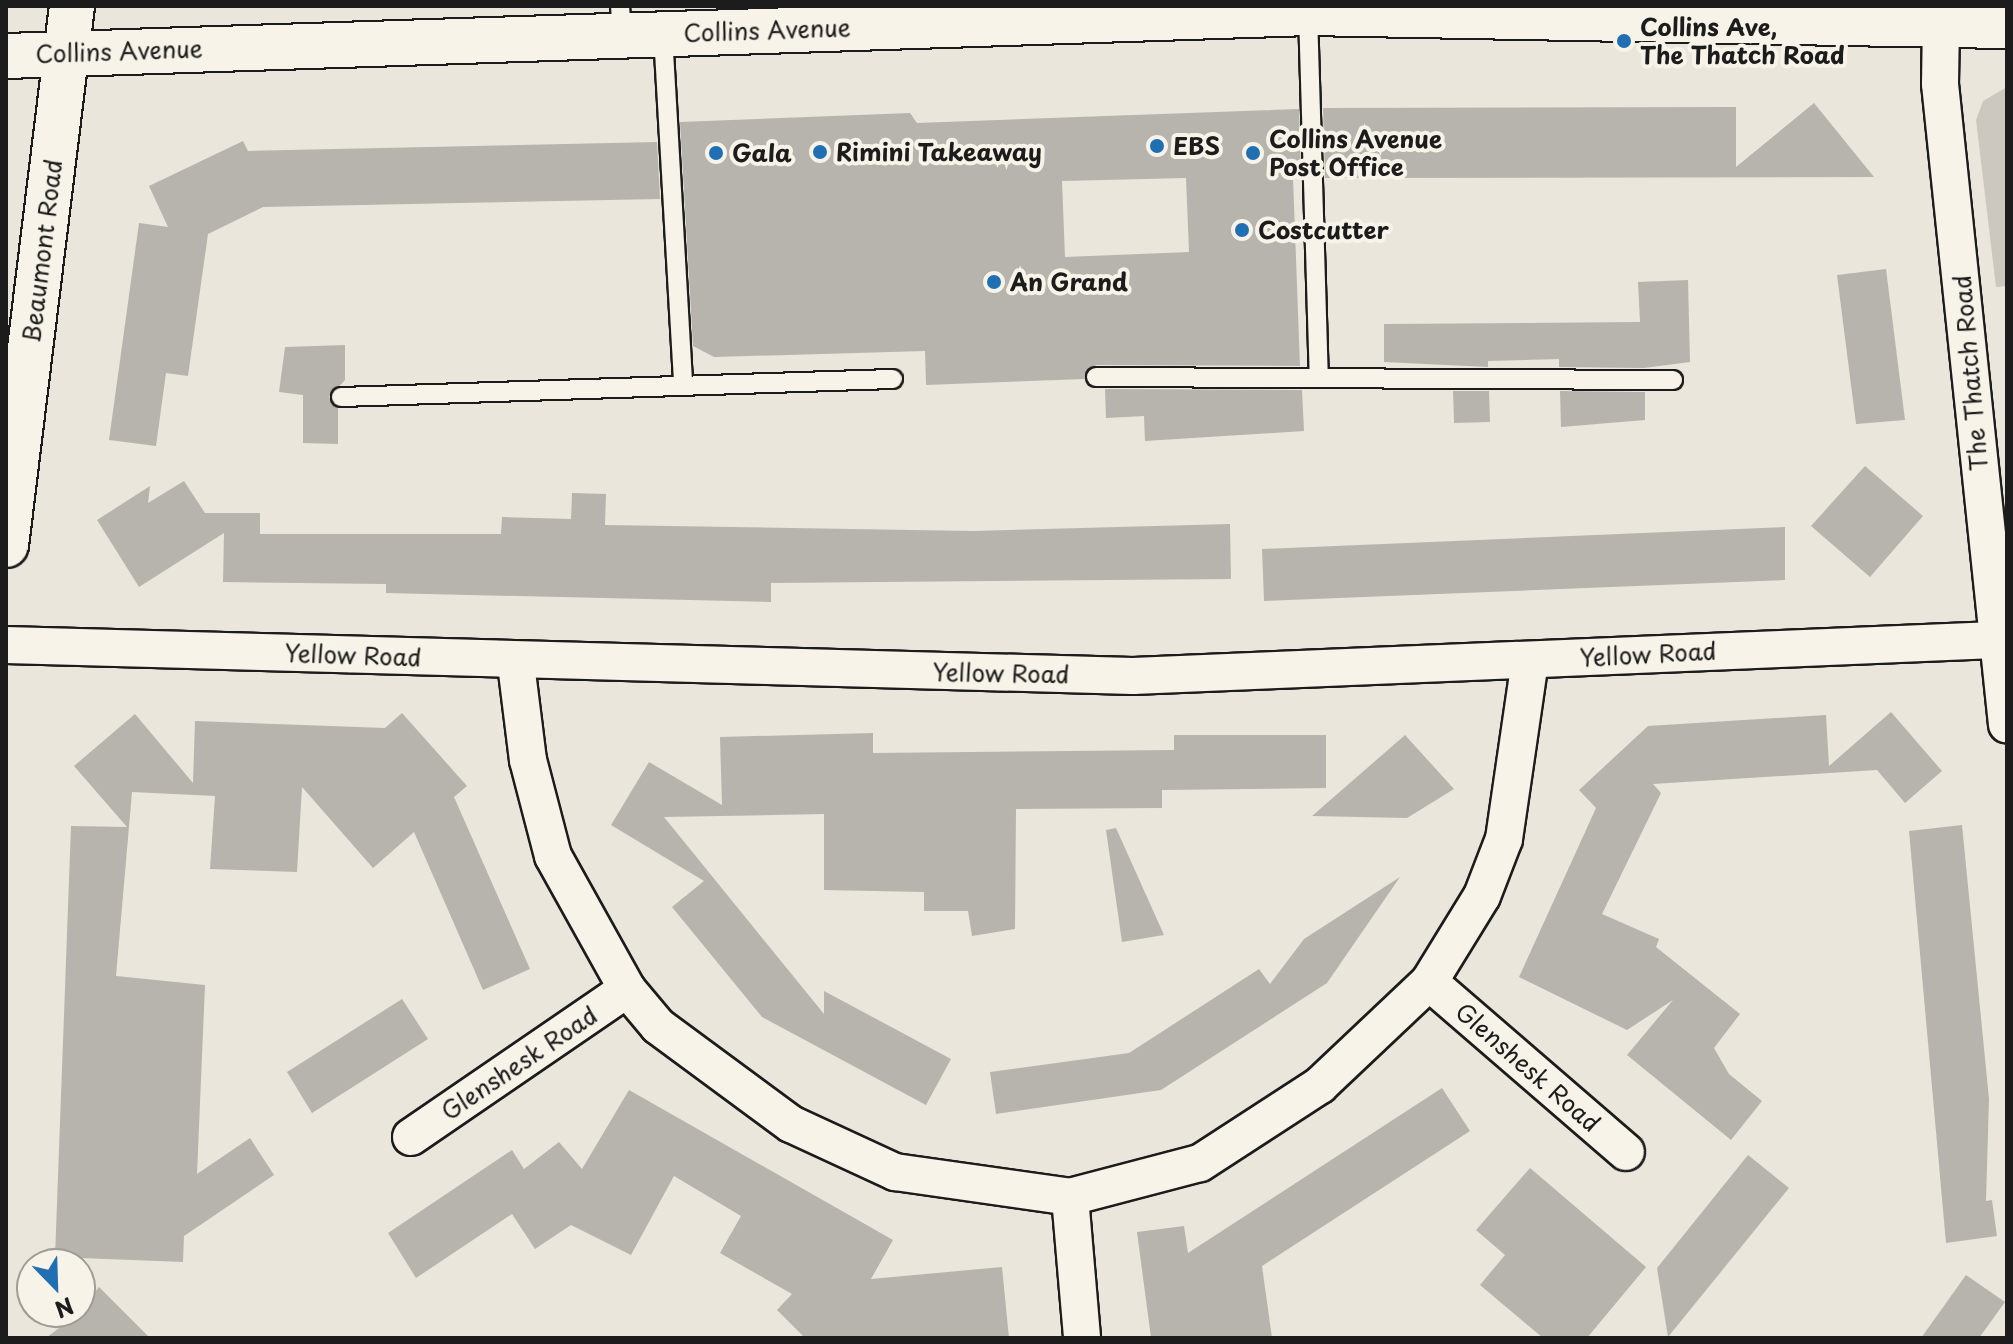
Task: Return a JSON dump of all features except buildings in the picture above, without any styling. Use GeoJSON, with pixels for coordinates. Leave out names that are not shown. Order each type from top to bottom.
{"type":"FeatureCollection","features":[{"type":"Feature","properties":{"kind":"main road","name":"Beaumont Road"},"geometry":{"type":"LineString","coordinates":[[6,545],[72,6]]}},
{"type":"Feature","properties":{"kind":"main road","name":"Collins Avenue"},"geometry":{"type":"LineString","coordinates":[[6,56],[738,18],[1308,13],[1941,21],[2007,26]]}},
{"type":"Feature","properties":{"kind":"street","name":"The Thatch Road"},"geometry":{"type":"LineString","coordinates":[[1941,21],[1940,84],[1995,640],[2007,725]]}},
{"type":"Feature","properties":{"kind":"street","name":"Yellow Road"},"geometry":{"type":"LineString","coordinates":[[6,645],[516,664],[1133,676],[1995,640]]}},
{"type":"Feature","properties":{"kind":"street"},"geometry":{"type":"LineString","coordinates":[[516,664],[528,760],[553,856],[627,989],[708,1068],[791,1124],[895,1172],[1070,1197],[1200,1163],[1320,1085],[1429,982],[1482,896],[1504,839],[1530,661]]}},
{"type":"Feature","properties":{"kind":"street","name":"Glenshesk Road"},"geometry":{"type":"LineString","coordinates":[[1429,982],[1626,1152]]}},
{"type":"Feature","properties":{"kind":"street","name":"Glenshesk Road"},"geometry":{"type":"LineString","coordinates":[[411,1137],[627,989]]}},
{"type":"Feature","properties":{"kind":"street"},"geometry":{"type":"LineString","coordinates":[[1070,1197],[1082,1338]]}},
{"type":"Feature","properties":{"kind":"lane"},"geometry":{"type":"LineString","coordinates":[[1308,13],[1319,378]]}},
{"type":"Feature","properties":{"kind":"lane"},"geometry":{"type":"LineString","coordinates":[[635,25],[683,383]]}},
{"type":"Feature","properties":{"kind":"lane"},"geometry":{"type":"LineString","coordinates":[[1096,377],[1673,380]]}},
{"type":"Feature","properties":{"kind":"lane"},"geometry":{"type":"LineString","coordinates":[[341,397],[683,383],[893,379]]}},
{"type":"Feature","properties":{"kind":"shaded area"},"geometry":{"type":"Polygon","coordinates":[[[2007,87],[2007,286],[1996,287],[1976,120],[1983,101],[2007,87]]]}},
{"type":"Feature","properties":{"kind":"place","name":"Collins Ave, The Thatch Road"},"geometry":{"type":"Point","coordinates":[1624,41]}},
{"type":"Feature","properties":{"kind":"place","name":"EBS"},"geometry":{"type":"Point","coordinates":[1157,146]}},
{"type":"Feature","properties":{"kind":"place","name":"Rimini Takeaway"},"geometry":{"type":"Point","coordinates":[820,152]}},
{"type":"Feature","properties":{"kind":"place","name":"Gala"},"geometry":{"type":"Point","coordinates":[716,153]}},
{"type":"Feature","properties":{"kind":"place","name":"Collins Avenue Post Office"},"geometry":{"type":"Point","coordinates":[1253,153]}},
{"type":"Feature","properties":{"kind":"place","name":"Costcutter"},"geometry":{"type":"Point","coordinates":[1242,230]}},
{"type":"Feature","properties":{"kind":"place","name":"An Grand"},"geometry":{"type":"Point","coordinates":[994,282]}}]}
